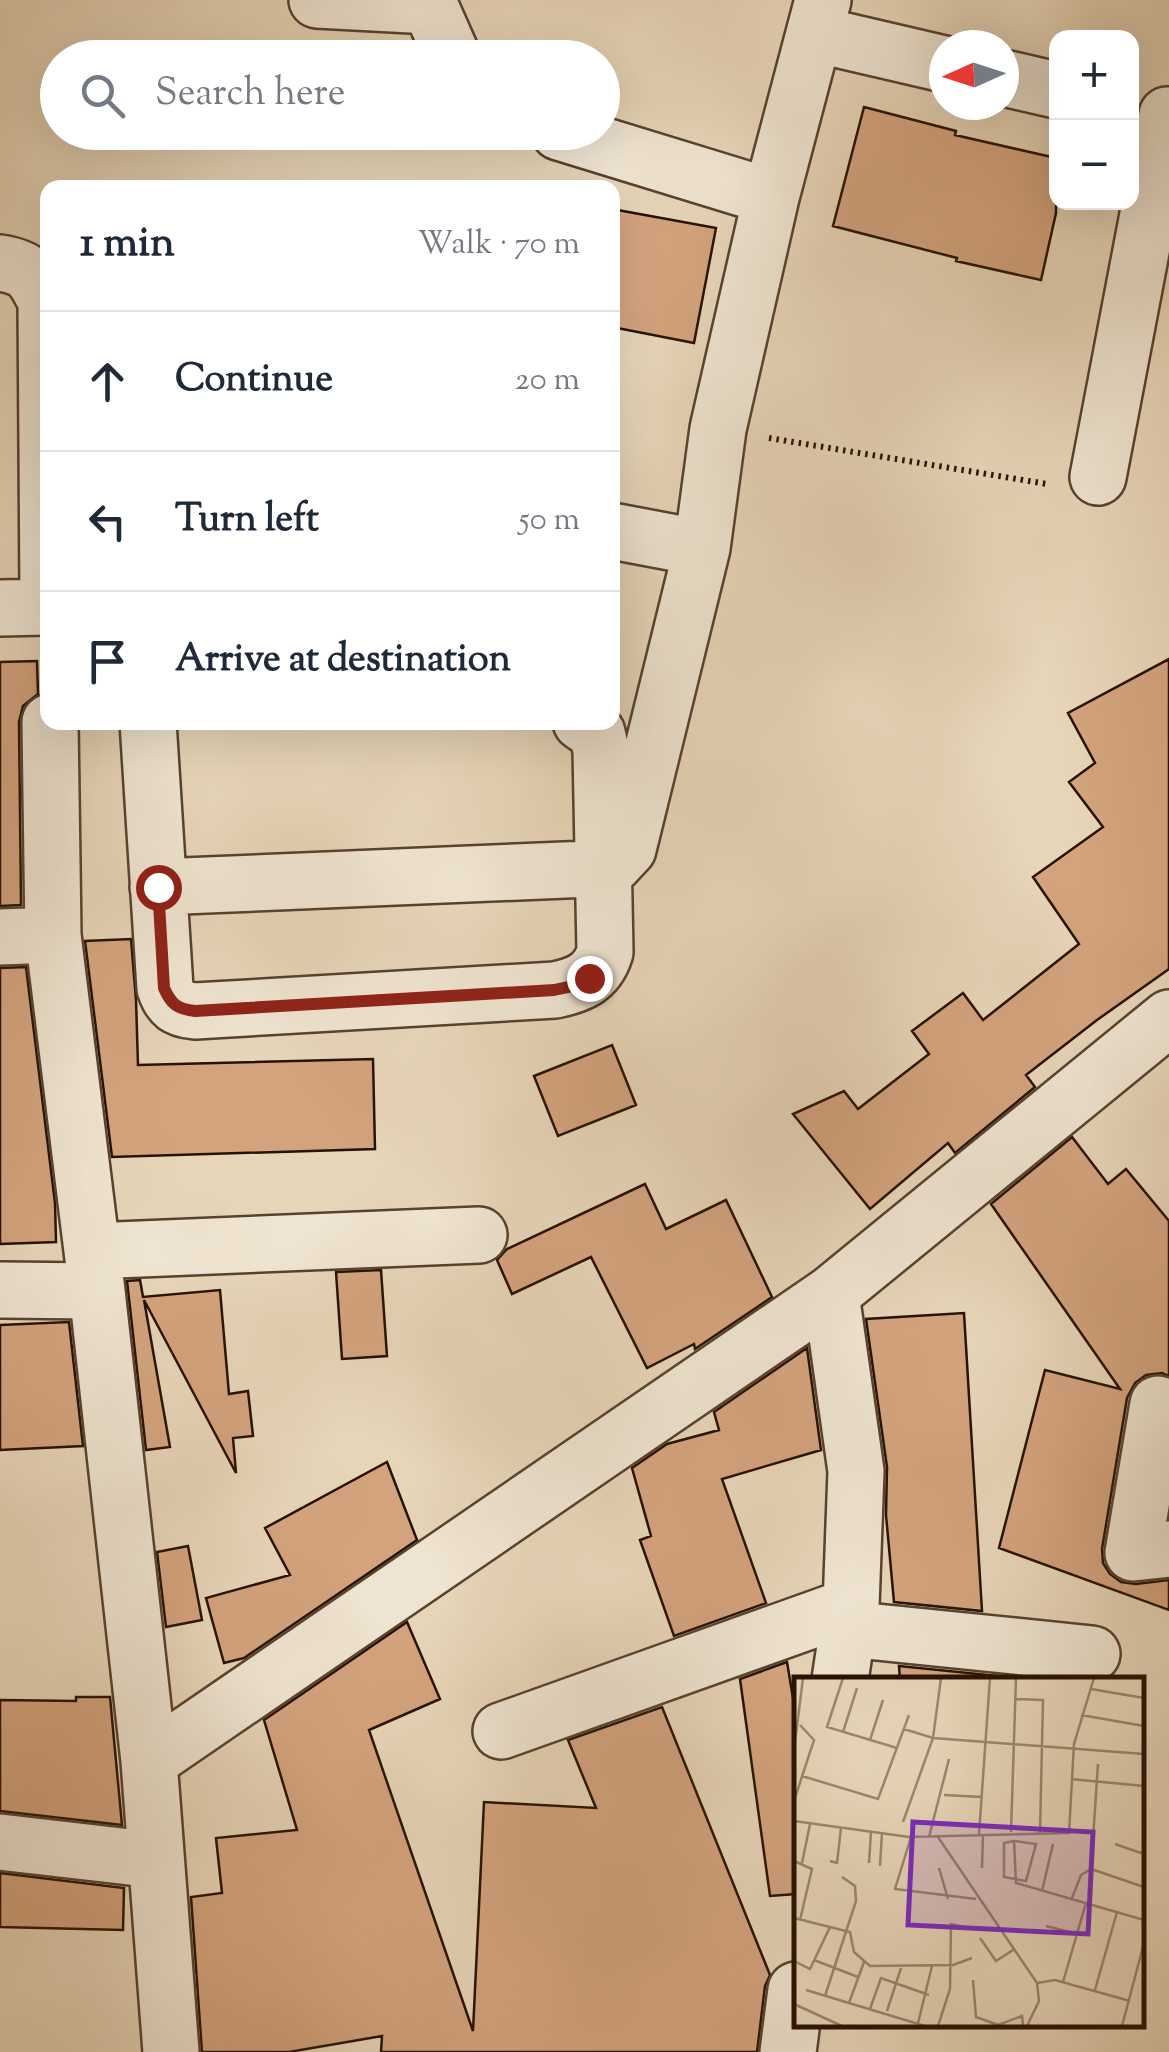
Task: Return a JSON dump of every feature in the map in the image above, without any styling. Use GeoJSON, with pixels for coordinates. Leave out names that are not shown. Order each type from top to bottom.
{"type":"FeatureCollection","features":[{"type":"Feature","properties":{"kind":"street"},"geometry":{"type":"LineString","coordinates":[[317,0],[431,3],[446,40]]}},
{"type":"Feature","properties":{"kind":"street"},"geometry":{"type":"LineString","coordinates":[[158,887],[603,868],[613,866],[628,850],[702,548],[718,429],[770,198],[819,17],[929,58]]}},
{"type":"Feature","properties":{"kind":"street"},"geometry":{"type":"LineString","coordinates":[[1019,81],[1049,88]]}},
{"type":"Feature","properties":{"kind":"street"},"geometry":{"type":"LineString","coordinates":[[1082,482],[1156,112]]}},
{"type":"Feature","properties":{"kind":"street"},"geometry":{"type":"LineString","coordinates":[[617,150],[770,198]]}},
{"type":"Feature","properties":{"kind":"street"},"geometry":{"type":"LineString","coordinates":[[0,264],[33,275],[40,288]]}},
{"type":"Feature","properties":{"kind":"street"},"geometry":{"type":"LineString","coordinates":[[620,533],[702,548]]}},
{"type":"Feature","properties":{"kind":"street"},"geometry":{"type":"LineString","coordinates":[[0,608],[40,607]]}},
{"type":"Feature","properties":{"kind":"street"},"geometry":{"type":"LineString","coordinates":[[50,730],[53,936],[150,1761],[170,2052]]}},
{"type":"Feature","properties":{"kind":"street"},"geometry":{"type":"LineString","coordinates":[[148,730],[164,988],[170,1001],[180,1009],[195,1011],[554,990],[589,978],[601,964],[604,952],[601,750],[593,730]]}},
{"type":"Feature","properties":{"kind":"street"},"geometry":{"type":"LineString","coordinates":[[0,936],[53,936]]}},
{"type":"Feature","properties":{"kind":"street"},"geometry":{"type":"LineString","coordinates":[[150,1761],[831,1294],[1169,1018]]}},
{"type":"Feature","properties":{"kind":"street"},"geometry":{"type":"LineString","coordinates":[[0,1290],[94,1271],[479,1235]]}},
{"type":"Feature","properties":{"kind":"street"},"geometry":{"type":"LineString","coordinates":[[831,1294],[856,1471],[846,1638]]}},
{"type":"Feature","properties":{"kind":"street"},"geometry":{"type":"LineString","coordinates":[[1158,1404],[1133,1553],[1169,1549]]}},
{"type":"Feature","properties":{"kind":"street"},"geometry":{"type":"LineString","coordinates":[[501,1731],[846,1638],[1092,1654]]}},
{"type":"Feature","properties":{"kind":"street"},"geometry":{"type":"LineString","coordinates":[[0,1842],[156,1860]]}},
{"type":"Feature","properties":{"kind":"street"},"geometry":{"type":"LineString","coordinates":[[788,2052],[794,2006]]}},
{"type":"Feature","properties":{"kind":"path"},"geometry":{"type":"LineString","coordinates":[[718,429],[1082,482]]}},
{"type":"Feature","properties":{"kind":"building"},"geometry":{"type":"Polygon","coordinates":[[[864,107],[956,131],[955,135],[1049,156],[1049,210],[1056,213],[1041,280],[833,226],[864,107]]]}},
{"type":"Feature","properties":{"kind":"building"},"geometry":{"type":"Polygon","coordinates":[[[620,210],[716,228],[694,343],[620,329],[620,210]]]}},
{"type":"Feature","properties":{"kind":"building"},"geometry":{"type":"Polygon","coordinates":[[[1169,659],[1169,969],[1026,1075],[1035,1087],[955,1153],[948,1143],[870,1209],[793,1114],[844,1091],[858,1109],[929,1054],[912,1031],[963,993],[983,1020],[1079,944],[1033,877],[1103,827],[1069,782],[1095,763],[1068,713],[1169,659]]]}},
{"type":"Feature","properties":{"kind":"building"},"geometry":{"type":"Polygon","coordinates":[[[37,661],[38,694],[23,706],[19,722],[21,905],[0,906],[0,662],[37,661]]]}},
{"type":"Feature","properties":{"kind":"building"},"geometry":{"type":"Polygon","coordinates":[[[131,939],[138,1065],[373,1059],[375,1149],[112,1157],[85,941],[131,939]]]}},
{"type":"Feature","properties":{"kind":"building"},"geometry":{"type":"Polygon","coordinates":[[[26,967],[55,1203],[56,1242],[0,1244],[0,968],[26,967]]]}},
{"type":"Feature","properties":{"kind":"building"},"geometry":{"type":"Polygon","coordinates":[[[612,1045],[636,1105],[558,1136],[534,1076],[612,1045]]]}},
{"type":"Feature","properties":{"kind":"building"},"geometry":{"type":"Polygon","coordinates":[[[1072,1137],[1108,1184],[1126,1169],[1169,1221],[1169,1376],[1146,1375],[1135,1383],[1127,1398],[1102,1549],[1103,1563],[1121,1582],[1169,1580],[1169,1610],[999,1548],[1045,1370],[1120,1389],[991,1204],[1072,1137]]]}},
{"type":"Feature","properties":{"kind":"building"},"geometry":{"type":"Polygon","coordinates":[[[645,1184],[666,1229],[726,1200],[772,1297],[695,1349],[694,1344],[647,1368],[591,1257],[512,1294],[497,1260],[507,1249],[645,1184]]]}},
{"type":"Feature","properties":{"kind":"building"},"geometry":{"type":"Polygon","coordinates":[[[381,1270],[387,1356],[342,1359],[336,1272],[381,1270]]]}},
{"type":"Feature","properties":{"kind":"building"},"geometry":{"type":"Polygon","coordinates":[[[140,1280],[143,1297],[220,1290],[229,1394],[248,1391],[253,1436],[233,1438],[236,1473],[144,1300],[170,1447],[146,1450],[127,1281],[140,1280]]]}},
{"type":"Feature","properties":{"kind":"building"},"geometry":{"type":"Polygon","coordinates":[[[964,1313],[982,1611],[894,1602],[886,1515],[887,1467],[866,1319],[964,1313]]]}},
{"type":"Feature","properties":{"kind":"building"},"geometry":{"type":"Polygon","coordinates":[[[69,1322],[83,1446],[0,1450],[0,1325],[69,1322]]]}},
{"type":"Feature","properties":{"kind":"building"},"geometry":{"type":"Polygon","coordinates":[[[807,1348],[821,1450],[722,1479],[766,1603],[674,1636],[640,1540],[651,1536],[632,1468],[667,1444],[719,1430],[714,1412],[807,1348]]]}},
{"type":"Feature","properties":{"kind":"building"},"geometry":{"type":"Polygon","coordinates":[[[387,1462],[417,1540],[244,1658],[224,1663],[206,1598],[290,1575],[265,1528],[387,1462]]]}},
{"type":"Feature","properties":{"kind":"building"},"geometry":{"type":"Polygon","coordinates":[[[188,1546],[202,1620],[166,1627],[157,1552],[188,1546]]]}},
{"type":"Feature","properties":{"kind":"building"},"geometry":{"type":"Polygon","coordinates":[[[407,1622],[440,1699],[369,1730],[473,2031],[484,1802],[596,1808],[568,1740],[662,1707],[770,1975],[765,1986],[757,2052],[381,2052],[382,2036],[289,2052],[202,2052],[191,1897],[222,1893],[216,1838],[297,1830],[264,1720],[407,1622]]]}},
{"type":"Feature","properties":{"kind":"building"},"geometry":{"type":"Polygon","coordinates":[[[787,1662],[794,1704],[794,1894],[770,1896],[740,1679],[787,1662]]]}},
{"type":"Feature","properties":{"kind":"building"},"geometry":{"type":"Polygon","coordinates":[[[899,1666],[1008,1677],[900,1677],[899,1666]]]}},
{"type":"Feature","properties":{"kind":"building"},"geometry":{"type":"Polygon","coordinates":[[[76,1697],[110,1697],[122,1825],[0,1811],[0,1700],[76,1701],[76,1697]]]}},
{"type":"Feature","properties":{"kind":"building"},"geometry":{"type":"Polygon","coordinates":[[[0,1873],[124,1888],[123,1930],[0,1927],[0,1873]]]}},
{"type":"Feature","properties":{"kind":"route"},"geometry":{"type":"LineString","coordinates":[[158,887],[164,988],[170,1001],[180,1009],[554,990],[589,978]]}}]}
